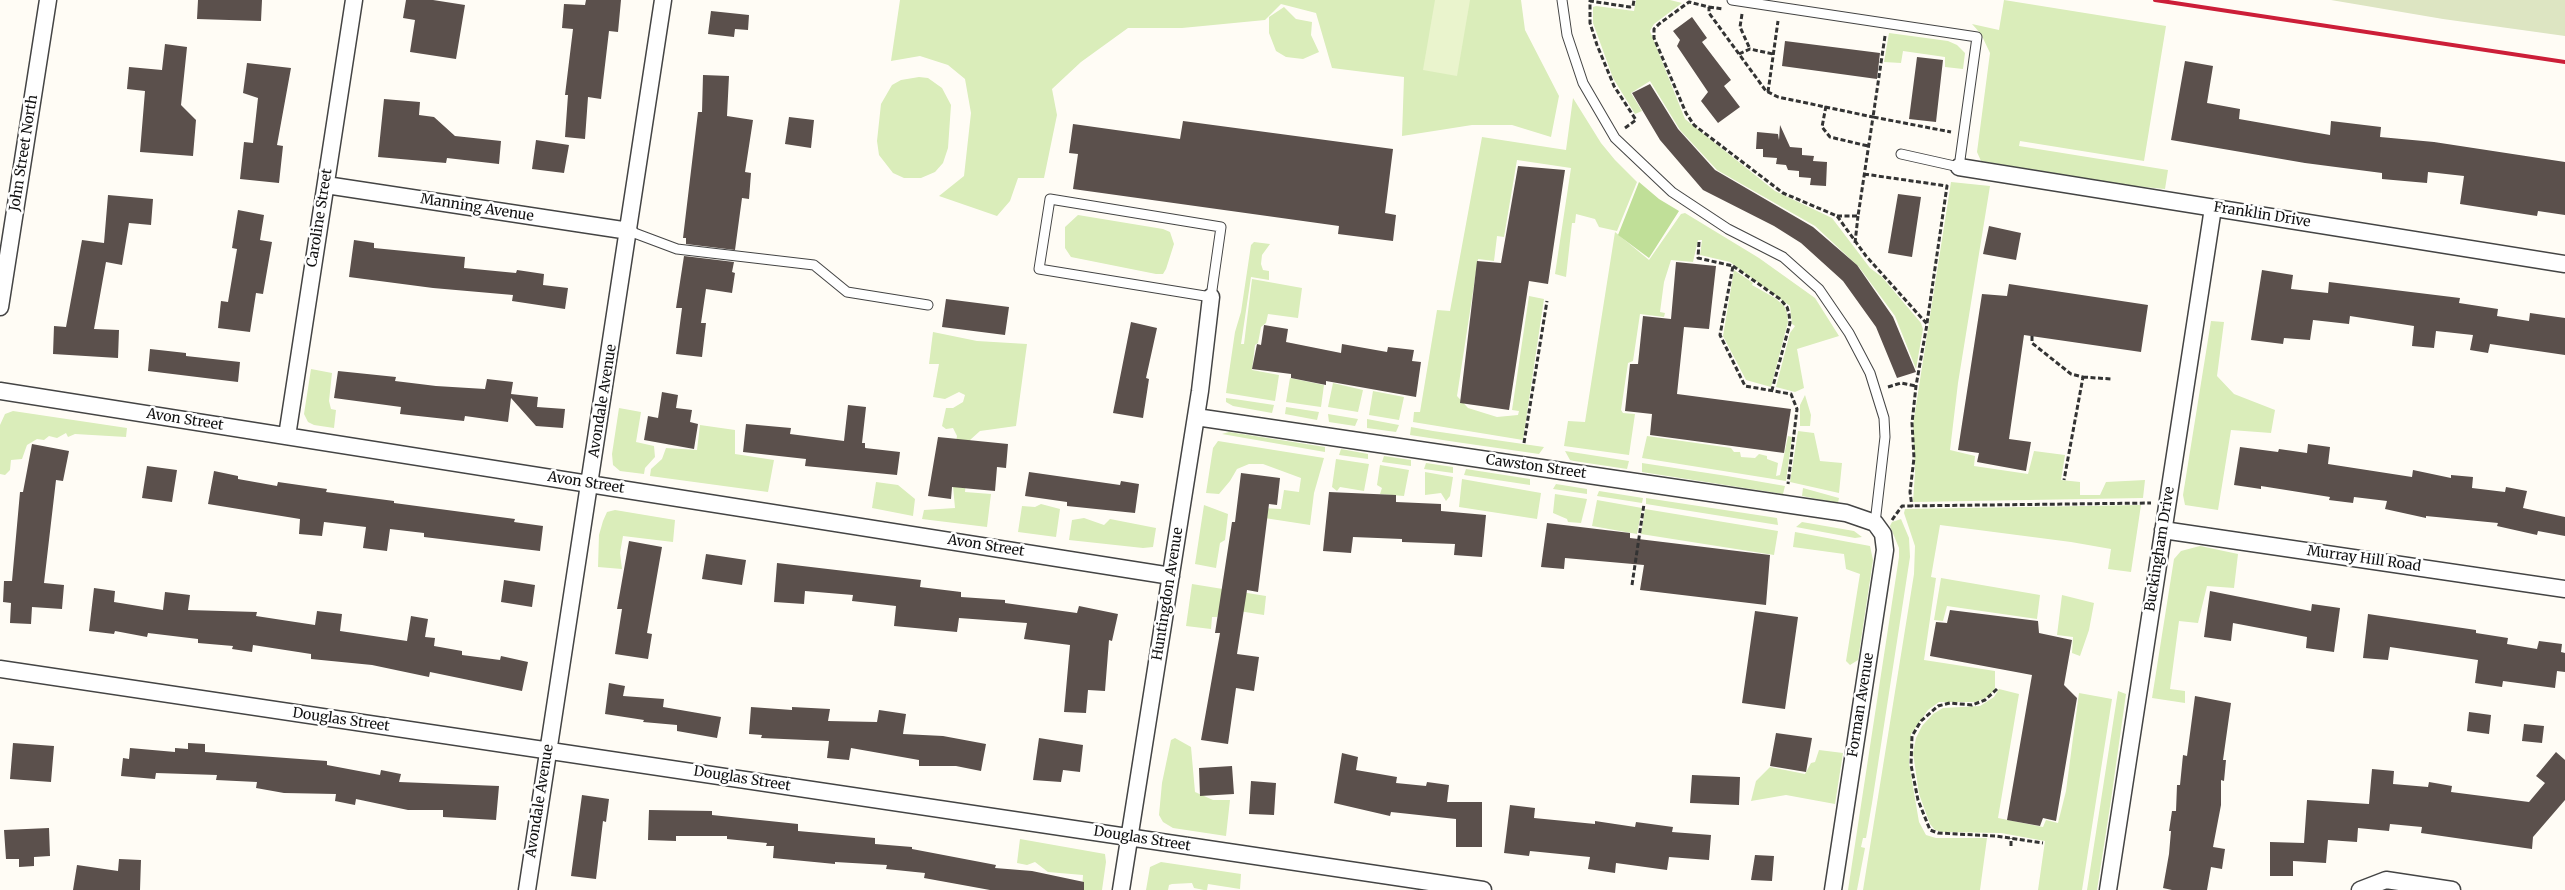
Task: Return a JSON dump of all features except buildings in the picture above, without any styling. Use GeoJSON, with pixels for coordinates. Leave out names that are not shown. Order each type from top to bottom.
{"type":"FeatureCollection","features":[{"type":"Feature","properties":{"kind":"street","name":"John Street North"},"geometry":{"type":"LineString","coordinates":[[0,307],[48,0]]}},
{"type":"Feature","properties":{"kind":"street","name":"Caroline Street"},"geometry":{"type":"LineString","coordinates":[[287,436],[354,0]]}},
{"type":"Feature","properties":{"kind":"street","name":"Avondale Avenue"},"geometry":{"type":"LineString","coordinates":[[527,890],[664,0]]}},
{"type":"Feature","properties":{"kind":"street","name":"Franklin Drive"},"geometry":{"type":"LineString","coordinates":[[1959,167],[2565,264]]}},
{"type":"Feature","properties":{"kind":"street","name":"Manning Avenue"},"geometry":{"type":"LineString","coordinates":[[326,185],[629,231]]}},
{"type":"Feature","properties":{"kind":"street","name":"Buckingham Drive"},"geometry":{"type":"LineString","coordinates":[[2108,890],[2213,208]]}},
{"type":"Feature","properties":{"kind":"street","name":"Huntingdon Avenue"},"geometry":{"type":"LineString","coordinates":[[1121,890],[1196,417],[1211,297]]}},
{"type":"Feature","properties":{"kind":"street","name":"Avon Street"},"geometry":{"type":"LineString","coordinates":[[0,392],[591,483],[1171,576]]}},
{"type":"Feature","properties":{"kind":"street","name":"Cawston Street"},"geometry":{"type":"LineString","coordinates":[[1196,417],[1846,513],[1875,523]]}},
{"type":"Feature","properties":{"kind":"street","name":"Forman Avenue"},"geometry":{"type":"LineString","coordinates":[[1833,890],[1885,550],[1884,534],[1875,523]]}},
{"type":"Feature","properties":{"kind":"street","name":"Murray Hill Road"},"geometry":{"type":"LineString","coordinates":[[2163,530],[2565,589]]}},
{"type":"Feature","properties":{"kind":"street","name":"Douglas Street"},"geometry":{"type":"LineString","coordinates":[[0,669],[1483,890]]}},
{"type":"Feature","properties":{"kind":"street"},"geometry":{"type":"LineString","coordinates":[[2360,890],[2367,885],[2386,880],[2452,890]]}},
{"type":"Feature","properties":{"kind":"lane"},"geometry":{"type":"LineString","coordinates":[[1562,0],[1566,35],[1583,83],[1614,138],[1672,192],[1728,229],[1783,257],[1819,289],[1849,333],[1870,373],[1884,418],[1885,437],[1875,523]]}},
{"type":"Feature","properties":{"kind":"lane"},"geometry":{"type":"LineString","coordinates":[[1732,0],[1977,37],[1959,167],[1901,154]]}},
{"type":"Feature","properties":{"kind":"lane"},"geometry":{"type":"LineString","coordinates":[[1050,199],[1221,226],[1211,297],[1039,269],[1050,199]]}},
{"type":"Feature","properties":{"kind":"lane"},"geometry":{"type":"LineString","coordinates":[[629,231],[676,249],[814,265],[847,292],[928,304]]}},
{"type":"Feature","properties":{"kind":"path"},"geometry":{"type":"LineString","coordinates":[[1628,134],[1624,129],[1636,120],[1614,86],[1597,46],[1590,23],[1590,1],[1630,7],[1633,6],[1634,0]]}},
{"type":"Feature","properties":{"kind":"path"},"geometry":{"type":"LineString","coordinates":[[1682,0],[1725,10]]}},
{"type":"Feature","properties":{"kind":"path"},"geometry":{"type":"LineString","coordinates":[[1689,2],[1654,29],[1654,38],[1686,113],[1694,125],[1783,193],[1837,216],[1858,216]]}},
{"type":"Feature","properties":{"kind":"path"},"geometry":{"type":"LineString","coordinates":[[1709,7],[1709,13],[1768,92],[1778,97],[1956,133]]}},
{"type":"Feature","properties":{"kind":"path"},"geometry":{"type":"LineString","coordinates":[[1734,11],[1747,13]]}},
{"type":"Feature","properties":{"kind":"path"},"geometry":{"type":"LineString","coordinates":[[1742,12],[1740,27],[1750,48]]}},
{"type":"Feature","properties":{"kind":"path"},"geometry":{"type":"LineString","coordinates":[[1768,92],[1779,18],[1771,17]]}},
{"type":"Feature","properties":{"kind":"path"},"geometry":{"type":"LineString","coordinates":[[1855,243],[1886,35],[1877,33]]}},
{"type":"Feature","properties":{"kind":"path"},"geometry":{"type":"LineString","coordinates":[[1739,54],[1750,48],[1774,54]]}},
{"type":"Feature","properties":{"kind":"path"},"geometry":{"type":"LineString","coordinates":[[1826,106],[1822,127],[1830,137],[1868,146]]}},
{"type":"Feature","properties":{"kind":"path"},"geometry":{"type":"LineString","coordinates":[[1864,174],[1946,186],[1912,423],[1914,458],[1910,492],[1912,507]]}},
{"type":"Feature","properties":{"kind":"path"},"geometry":{"type":"LineString","coordinates":[[1837,216],[1855,243],[1927,324]]}},
{"type":"Feature","properties":{"kind":"path"},"geometry":{"type":"LineString","coordinates":[[1699,242],[1698,258],[1733,266],[1780,299],[1787,307],[1790,314],[1790,323],[1772,390]]}},
{"type":"Feature","properties":{"kind":"path"},"geometry":{"type":"LineString","coordinates":[[1733,266],[1720,336],[1745,386],[1791,394],[1798,409],[1788,484]]}},
{"type":"Feature","properties":{"kind":"path"},"geometry":{"type":"LineString","coordinates":[[1524,443],[1547,301]]}},
{"type":"Feature","properties":{"kind":"path"},"geometry":{"type":"LineString","coordinates":[[2032,336],[2032,344],[2071,374],[2111,379]]}},
{"type":"Feature","properties":{"kind":"path"},"geometry":{"type":"LineString","coordinates":[[2064,480],[2083,377]]}},
{"type":"Feature","properties":{"kind":"path"},"geometry":{"type":"LineString","coordinates":[[1884,385],[1888,388],[1901,383],[1916,386]]}},
{"type":"Feature","properties":{"kind":"path"},"geometry":{"type":"LineString","coordinates":[[1875,523],[1890,522],[1902,506],[2144,503],[2167,505]]}},
{"type":"Feature","properties":{"kind":"path"},"geometry":{"type":"LineString","coordinates":[[1632,585],[1644,504]]}},
{"type":"Feature","properties":{"kind":"path"},"geometry":{"type":"LineString","coordinates":[[1997,690],[1985,700],[1972,705],[1950,703],[1938,706],[1921,721],[1912,736],[1911,765],[1918,800],[1930,830],[1938,834],[1996,836],[2044,843]]}},
{"type":"Feature","properties":{"kind":"path"},"geometry":{"type":"LineString","coordinates":[[2010,846],[2011,838]]}},
{"type":"Feature","properties":{"kind":"green space"},"geometry":{"type":"Polygon","coordinates":[[[900,0],[1521,0],[1525,30],[1559,96],[1551,137],[1512,125],[1472,125],[1402,136],[1404,77],[1332,68],[1316,13],[1281,4],[1265,20],[1182,28],[1128,28],[1081,62],[1052,89],[1057,115],[1044,178],[1018,178],[1010,201],[997,216],[939,196],[964,176],[971,113],[965,79],[948,65],[920,56],[891,61],[900,0]]]}},
{"type":"Feature","properties":{"kind":"green space"},"geometry":{"type":"Polygon","coordinates":[[[1435,0],[1470,0],[1457,76],[1423,70],[1435,0]]]}},
{"type":"Feature","properties":{"kind":"green space"},"geometry":{"type":"Polygon","coordinates":[[[1636,0],[1670,0],[1682,3],[1654,24],[1650,31],[1685,119],[1775,191],[1832,218],[1870,268],[1882,277],[1921,323],[1923,329],[1916,369],[1895,316],[1859,267],[1815,226],[1717,170],[1680,130],[1650,81],[1631,93],[1642,111],[1635,114],[1613,78],[1593,23],[1593,7],[1634,11],[1636,0]]]}},
{"type":"Feature","properties":{"kind":"green space"},"geometry":{"type":"Polygon","coordinates":[[[2004,0],[2166,26],[2144,161],[2020,141],[2019,146],[2168,170],[2165,189],[2134,186],[1981,161],[1977,152],[1990,53],[1981,34],[1972,24],[1999,30],[2004,0]]]}},
{"type":"Feature","properties":{"kind":"green space"},"geometry":{"type":"Polygon","coordinates":[[[2331,0],[2565,0],[2565,36],[2443,19],[2331,0]]]}},
{"type":"Feature","properties":{"kind":"green space"},"geometry":{"type":"Polygon","coordinates":[[[1284,7],[1296,19],[1312,22],[1311,35],[1319,52],[1303,59],[1286,57],[1276,51],[1269,33],[1269,17],[1284,7]]]}},
{"type":"Feature","properties":{"kind":"green space"},"geometry":{"type":"Polygon","coordinates":[[[1889,33],[1948,41],[1957,45],[1965,53],[1963,69],[1945,67],[1945,57],[1903,51],[1901,63],[1884,62],[1889,33]]]}},
{"type":"Feature","properties":{"kind":"green space"},"geometry":{"type":"Polygon","coordinates":[[[919,77],[928,78],[942,88],[951,105],[948,148],[943,163],[935,172],[921,178],[904,178],[893,173],[879,155],[877,141],[881,104],[892,85],[901,80],[919,77]]]}},
{"type":"Feature","properties":{"kind":"green space"},"geometry":{"type":"Polygon","coordinates":[[[1573,98],[1601,143],[1637,182],[1617,231],[1599,227],[1595,219],[1576,214],[1575,223],[1572,223],[1566,277],[1555,274],[1571,168],[1517,160],[1504,237],[1497,236],[1494,261],[1478,259],[1457,396],[1468,408],[1497,417],[1518,415],[1519,411],[1512,410],[1529,296],[1544,299],[1523,440],[1413,422],[1414,412],[1420,412],[1437,310],[1450,311],[1482,137],[1566,150],[1573,98]]]}},
{"type":"Feature","properties":{"kind":"green space"},"geometry":{"type":"Polygon","coordinates":[[[1639,182],[1659,199],[1679,211],[1649,258],[1618,235],[1639,182]]]}},
{"type":"Feature","properties":{"kind":"green space"},"geometry":{"type":"Polygon","coordinates":[[[1951,182],[1990,186],[1958,383],[1950,450],[1975,456],[1974,466],[2028,474],[2034,451],[2065,455],[2061,480],[2080,482],[2080,495],[2100,495],[2106,482],[2145,480],[2143,498],[1913,502],[1915,472],[1913,425],[1951,182]]]}},
{"type":"Feature","properties":{"kind":"green space"},"geometry":{"type":"Polygon","coordinates":[[[1685,213],[1759,258],[1815,298],[1839,336],[1797,349],[1804,388],[1795,392],[1776,387],[1790,333],[1795,326],[1792,324],[1790,306],[1730,262],[1700,255],[1702,240],[1698,240],[1693,262],[1671,260],[1664,282],[1660,312],[1665,313],[1664,317],[1640,314],[1633,361],[1628,363],[1621,410],[1623,413],[1635,414],[1629,455],[1564,446],[1568,421],[1585,422],[1615,232],[1649,260],[1681,214],[1685,213]]]}},
{"type":"Feature","properties":{"kind":"green space"},"geometry":{"type":"Polygon","coordinates":[[[1078,215],[1163,229],[1170,232],[1174,244],[1163,274],[1071,257],[1065,248],[1065,227],[1078,215]]]}},
{"type":"Feature","properties":{"kind":"green space"},"geometry":{"type":"Polygon","coordinates":[[[1254,242],[1270,244],[1262,255],[1261,264],[1263,270],[1269,271],[1269,280],[1251,277],[1241,344],[1244,344],[1252,279],[1302,288],[1298,318],[1268,314],[1266,323],[1261,327],[1258,343],[1255,345],[1252,370],[1279,375],[1275,401],[1226,393],[1251,245],[1254,242]]]}},
{"type":"Feature","properties":{"kind":"green space"},"geometry":{"type":"Polygon","coordinates":[[[1734,270],[1753,283],[1752,285],[1775,298],[1784,306],[1787,313],[1788,322],[1771,387],[1746,380],[1723,336],[1734,270]]]}},
{"type":"Feature","properties":{"kind":"green space"},"geometry":{"type":"Polygon","coordinates":[[[2211,321],[2224,322],[2217,376],[2234,394],[2275,410],[2271,433],[2231,430],[2218,510],[2185,505],[2183,495],[2211,321]]]}},
{"type":"Feature","properties":{"kind":"green space"},"geometry":{"type":"Polygon","coordinates":[[[933,332],[977,341],[1027,344],[1016,426],[980,431],[970,440],[965,492],[991,494],[987,527],[922,519],[924,510],[955,508],[953,486],[949,485],[957,436],[953,428],[946,429],[942,426],[946,408],[953,408],[963,402],[965,395],[959,392],[945,399],[933,397],[939,364],[929,364],[933,332]]]}},
{"type":"Feature","properties":{"kind":"green space"},"geometry":{"type":"Polygon","coordinates":[[[311,369],[332,373],[329,401],[331,409],[336,410],[334,428],[314,425],[308,422],[304,414],[311,369]]]}},
{"type":"Feature","properties":{"kind":"green space"},"geometry":{"type":"Polygon","coordinates":[[[1290,378],[1324,385],[1321,407],[1286,402],[1290,378]]]}},
{"type":"Feature","properties":{"kind":"green space"},"geometry":{"type":"Polygon","coordinates":[[[1333,383],[1363,390],[1358,412],[1328,407],[1333,383]]]}},
{"type":"Feature","properties":{"kind":"green space"},"geometry":{"type":"Polygon","coordinates":[[[1373,391],[1404,397],[1399,420],[1369,415],[1373,391]]]}},
{"type":"Feature","properties":{"kind":"green space"},"geometry":{"type":"Polygon","coordinates":[[[1805,395],[1811,415],[1810,426],[1800,426],[1800,405],[1805,395]]]}},
{"type":"Feature","properties":{"kind":"green space"},"geometry":{"type":"Polygon","coordinates":[[[1226,398],[1274,405],[1272,413],[1233,406],[1226,402],[1226,398]]]}},
{"type":"Feature","properties":{"kind":"green space"},"geometry":{"type":"Polygon","coordinates":[[[1286,407],[1319,412],[1317,420],[1285,414],[1286,407]]]}},
{"type":"Feature","properties":{"kind":"green space"},"geometry":{"type":"Polygon","coordinates":[[[619,408],[641,412],[636,442],[654,446],[655,457],[645,468],[644,474],[620,471],[613,465],[612,454],[619,408]]]}},
{"type":"Feature","properties":{"kind":"green space"},"geometry":{"type":"Polygon","coordinates":[[[13,411],[127,428],[126,437],[75,434],[68,437],[66,433],[57,438],[49,436],[44,440],[37,439],[27,445],[22,459],[11,460],[10,470],[5,475],[0,474],[0,425],[5,414],[13,411]]]}},
{"type":"Feature","properties":{"kind":"green space"},"geometry":{"type":"Polygon","coordinates":[[[1328,414],[1358,419],[1355,426],[1329,422],[1328,414]]]}},
{"type":"Feature","properties":{"kind":"green space"},"geometry":{"type":"Polygon","coordinates":[[[1367,419],[1399,425],[1396,432],[1367,428],[1367,419]]]}},
{"type":"Feature","properties":{"kind":"green space"},"geometry":{"type":"Polygon","coordinates":[[[700,425],[735,430],[735,454],[774,460],[768,492],[650,476],[651,469],[662,459],[666,448],[697,450],[700,425]]]}},
{"type":"Feature","properties":{"kind":"green space"},"geometry":{"type":"Polygon","coordinates":[[[1411,427],[1544,447],[1539,454],[1456,442],[1410,435],[1411,427]]]}},
{"type":"Feature","properties":{"kind":"green space"},"geometry":{"type":"Polygon","coordinates":[[[1798,431],[1814,433],[1820,461],[1842,463],[1839,493],[1790,482],[1798,431]]]}},
{"type":"Feature","properties":{"kind":"green space"},"geometry":{"type":"Polygon","coordinates":[[[1229,432],[1325,447],[1325,452],[1222,434],[1229,432]]]}},
{"type":"Feature","properties":{"kind":"green space"},"geometry":{"type":"Polygon","coordinates":[[[1647,436],[1731,448],[1734,452],[1740,452],[1741,457],[1755,458],[1759,454],[1767,456],[1767,459],[1778,463],[1776,476],[1780,475],[1788,436],[1792,437],[1786,481],[1642,458],[1647,436]]]}},
{"type":"Feature","properties":{"kind":"green space"},"geometry":{"type":"Polygon","coordinates":[[[1218,441],[1324,458],[1314,493],[1310,525],[1258,517],[1261,508],[1281,509],[1284,490],[1299,492],[1301,478],[1263,464],[1249,464],[1237,469],[1219,494],[1206,493],[1213,448],[1218,441]]]}},
{"type":"Feature","properties":{"kind":"green space"},"geometry":{"type":"Polygon","coordinates":[[[1341,449],[1368,454],[1368,459],[1339,455],[1341,449]]]}},
{"type":"Feature","properties":{"kind":"green space"},"geometry":{"type":"Polygon","coordinates":[[[1565,451],[1629,461],[1627,469],[1574,461],[1570,460],[1565,451]]]}},
{"type":"Feature","properties":{"kind":"green space"},"geometry":{"type":"Polygon","coordinates":[[[1384,456],[1411,460],[1411,466],[1382,462],[1384,456]]]}},
{"type":"Feature","properties":{"kind":"green space"},"geometry":{"type":"Polygon","coordinates":[[[1336,459],[1369,464],[1364,491],[1340,487],[1337,491],[1332,487],[1336,459]]]}},
{"type":"Feature","properties":{"kind":"green space"},"geometry":{"type":"Polygon","coordinates":[[[1426,463],[1453,467],[1453,473],[1424,469],[1426,463]]]}},
{"type":"Feature","properties":{"kind":"green space"},"geometry":{"type":"Polygon","coordinates":[[[1642,463],[1785,486],[1783,494],[1642,472],[1642,463]]]}},
{"type":"Feature","properties":{"kind":"green space"},"geometry":{"type":"Polygon","coordinates":[[[1380,465],[1409,470],[1404,496],[1380,494],[1382,488],[1377,485],[1380,465]]]}},
{"type":"Feature","properties":{"kind":"green space"},"geometry":{"type":"Polygon","coordinates":[[[1466,469],[1530,479],[1530,485],[1464,475],[1466,469]]]}},
{"type":"Feature","properties":{"kind":"green space"},"geometry":{"type":"Polygon","coordinates":[[[1425,472],[1453,477],[1450,496],[1446,501],[1441,493],[1425,495],[1425,472]]]}},
{"type":"Feature","properties":{"kind":"green space"},"geometry":{"type":"Polygon","coordinates":[[[1462,479],[1541,493],[1537,519],[1459,507],[1462,479]]]}},
{"type":"Feature","properties":{"kind":"green space"},"geometry":{"type":"Polygon","coordinates":[[[876,482],[898,485],[915,499],[913,516],[872,508],[876,482]]]}},
{"type":"Feature","properties":{"kind":"green space"},"geometry":{"type":"Polygon","coordinates":[[[1556,484],[1587,489],[1587,494],[1553,489],[1556,484]]]}},
{"type":"Feature","properties":{"kind":"green space"},"geometry":{"type":"Polygon","coordinates":[[[1803,488],[1839,498],[1838,503],[1802,496],[1803,488]]]}},
{"type":"Feature","properties":{"kind":"green space"},"geometry":{"type":"Polygon","coordinates":[[[1599,491],[1643,498],[1642,503],[1597,496],[1599,491]]]}},
{"type":"Feature","properties":{"kind":"green space"},"geometry":{"type":"Polygon","coordinates":[[[1555,494],[1587,499],[1581,523],[1568,522],[1567,519],[1553,513],[1555,494]]]}},
{"type":"Feature","properties":{"kind":"green space"},"geometry":{"type":"Polygon","coordinates":[[[1646,498],[1777,518],[1778,525],[1646,504],[1646,498]]]}},
{"type":"Feature","properties":{"kind":"green space"},"geometry":{"type":"Polygon","coordinates":[[[1597,500],[1642,508],[1637,534],[1592,526],[1597,500]]]}},
{"type":"Feature","properties":{"kind":"green space"},"geometry":{"type":"Polygon","coordinates":[[[1041,504],[1060,509],[1056,537],[1018,532],[1022,506],[1035,507],[1041,504]]]}},
{"type":"Feature","properties":{"kind":"green space"},"geometry":{"type":"Polygon","coordinates":[[[1204,505],[1228,514],[1225,540],[1220,543],[1216,568],[1195,564],[1204,505]]]}},
{"type":"Feature","properties":{"kind":"green space"},"geometry":{"type":"Polygon","coordinates":[[[2141,505],[2131,572],[2108,569],[2111,549],[1940,525],[1931,577],[1936,578],[1924,660],[1995,671],[1995,689],[1989,696],[1976,702],[1939,702],[1928,710],[1911,734],[1909,763],[1919,822],[1926,835],[1936,838],[1987,838],[1980,890],[1863,890],[1914,574],[1915,546],[1904,513],[1905,509],[2141,505]]]}},
{"type":"Feature","properties":{"kind":"green space"},"geometry":{"type":"Polygon","coordinates":[[[1645,509],[1778,531],[1774,555],[1641,534],[1645,509]]]}},
{"type":"Feature","properties":{"kind":"green space"},"geometry":{"type":"Polygon","coordinates":[[[615,510],[675,520],[673,542],[623,536],[620,553],[622,569],[598,567],[599,535],[603,521],[607,512],[615,510]]]}},
{"type":"Feature","properties":{"kind":"green space"},"geometry":{"type":"Polygon","coordinates":[[[1084,518],[1104,525],[1110,519],[1156,528],[1153,547],[1143,548],[1069,540],[1072,520],[1084,518]]]}},
{"type":"Feature","properties":{"kind":"green space"},"geometry":{"type":"Polygon","coordinates":[[[1901,519],[1909,538],[1910,557],[1872,803],[1866,838],[1863,838],[1861,847],[1865,848],[1857,890],[1848,890],[1899,557],[1899,548],[1890,526],[1892,522],[1901,519]]]}},
{"type":"Feature","properties":{"kind":"green space"},"geometry":{"type":"Polygon","coordinates":[[[1802,522],[1854,531],[1862,537],[1855,538],[1796,527],[1802,522]]]}},
{"type":"Feature","properties":{"kind":"green space"},"geometry":{"type":"Polygon","coordinates":[[[1795,532],[1870,546],[1873,560],[1858,660],[1850,665],[1846,661],[1860,574],[1846,569],[1844,554],[1793,547],[1795,532]]]}},
{"type":"Feature","properties":{"kind":"green space"},"geometry":{"type":"Polygon","coordinates":[[[2200,546],[2238,554],[2234,588],[2207,586],[2198,623],[2179,621],[2170,689],[2185,691],[2185,703],[2152,698],[2174,559],[2181,551],[2200,546]]]}},
{"type":"Feature","properties":{"kind":"green space"},"geometry":{"type":"Polygon","coordinates":[[[1941,578],[2040,595],[2037,619],[1947,606],[1943,621],[1934,620],[1941,578]]]}},
{"type":"Feature","properties":{"kind":"green space"},"geometry":{"type":"Polygon","coordinates":[[[1192,584],[1266,596],[1264,615],[1220,608],[1217,617],[1212,617],[1211,629],[1186,626],[1192,584]]]}},
{"type":"Feature","properties":{"kind":"green space"},"geometry":{"type":"Polygon","coordinates":[[[2062,595],[2094,603],[2089,630],[2080,656],[2072,653],[2073,637],[2057,635],[2062,595]]]}},
{"type":"Feature","properties":{"kind":"green space"},"geometry":{"type":"Polygon","coordinates":[[[1999,689],[2019,694],[1998,818],[2043,827],[2046,820],[2058,823],[2066,791],[2079,693],[2112,699],[2082,890],[2038,890],[2045,841],[2001,833],[1942,832],[1935,830],[1930,824],[1919,794],[1913,753],[1916,738],[1922,726],[1933,714],[1943,708],[1980,706],[1994,697],[1999,689]]]}},
{"type":"Feature","properties":{"kind":"green space"},"geometry":{"type":"Polygon","coordinates":[[[2118,691],[2126,694],[2097,890],[2087,890],[2118,691]]]}},
{"type":"Feature","properties":{"kind":"green space"},"geometry":{"type":"Polygon","coordinates":[[[1175,738],[1191,747],[1195,792],[1213,800],[1230,800],[1226,836],[1173,828],[1163,822],[1159,815],[1162,783],[1171,740],[1175,738]]]}},
{"type":"Feature","properties":{"kind":"green space"},"geometry":{"type":"Polygon","coordinates":[[[1819,750],[1843,753],[1835,804],[1786,795],[1751,801],[1756,781],[1770,767],[1805,774],[1811,763],[1815,762],[1819,750]]]}},
{"type":"Feature","properties":{"kind":"green space"},"geometry":{"type":"Polygon","coordinates":[[[1020,839],[1105,854],[1106,862],[1102,890],[1082,890],[1083,875],[1048,872],[1035,862],[1027,865],[1017,863],[1020,839]]]}},
{"type":"Feature","properties":{"kind":"green space"},"geometry":{"type":"Polygon","coordinates":[[[1161,862],[1241,874],[1240,889],[1208,884],[1207,890],[1204,890],[1194,888],[1192,883],[1172,884],[1169,885],[1168,890],[1146,890],[1150,867],[1161,862]]]}},
{"type":"Feature","properties":{"kind":"railway"},"geometry":{"type":"LineString","coordinates":[[2155,0],[2565,62]]}}]}
